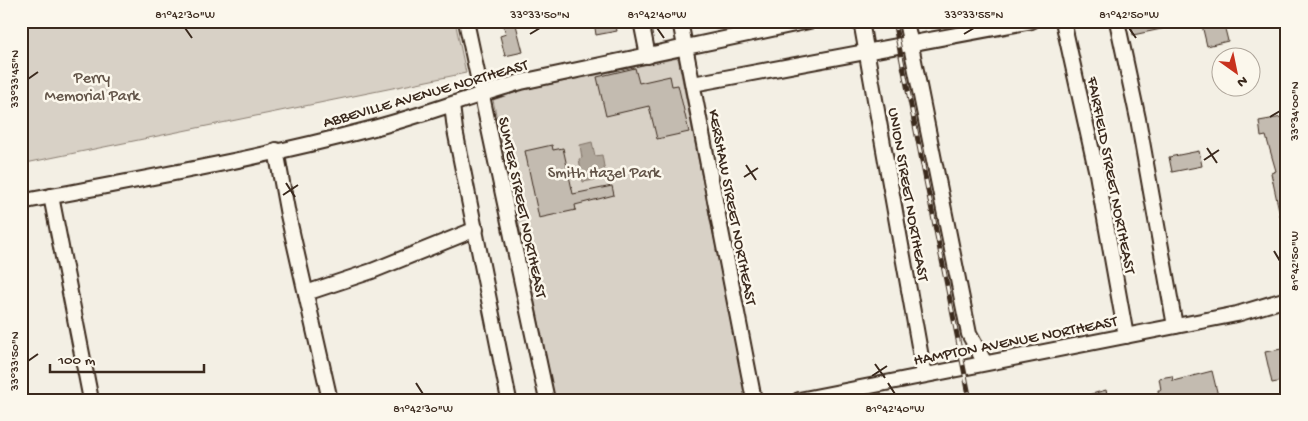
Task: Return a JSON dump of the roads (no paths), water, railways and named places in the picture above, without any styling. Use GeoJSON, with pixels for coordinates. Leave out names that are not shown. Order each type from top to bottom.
{"type":"FeatureCollection","features":[{"type":"Feature","properties":{"kind":"street","name":"SUMTER STREET NORTHEAST"},"geometry":{"type":"LineString","coordinates":[[466,21],[547,400]]}},
{"type":"Feature","properties":{"kind":"street"},"geometry":{"type":"LineString","coordinates":[[641,21],[648,56]]}},
{"type":"Feature","properties":{"kind":"street","name":"KERSHAW STREET NORTHEAST"},"geometry":{"type":"LineString","coordinates":[[680,21],[754,400]]}},
{"type":"Feature","properties":{"kind":"street","name":"ABBEVILLE AVENUE NORTHEAST"},"geometry":{"type":"LineString","coordinates":[[21,202],[134,181],[365,131],[452,105],[481,93],[561,72],[648,56],[810,21]]}},
{"type":"Feature","properties":{"kind":"street","name":"UNION STREET NORTHEAST"},"geometry":{"type":"LineString","coordinates":[[862,21],[924,374]]}},
{"type":"Feature","properties":{"kind":"street","name":"UNION STREET NORTHEAST"},"geometry":{"type":"LineString","coordinates":[[906,21],[969,334],[985,363]]}},
{"type":"Feature","properties":{"kind":"street"},"geometry":{"type":"LineString","coordinates":[[693,84],[1032,21]]}},
{"type":"Feature","properties":{"kind":"street","name":"FAIRFIELD STREET NORTHEAST"},"geometry":{"type":"LineString","coordinates":[[1063,21],[1097,174],[1126,336]]}},
{"type":"Feature","properties":{"kind":"street","name":"FAIRFIELD STREET NORTHEAST"},"geometry":{"type":"LineString","coordinates":[[1118,21],[1138,119],[1175,326]]}},
{"type":"Feature","properties":{"kind":"street"},"geometry":{"type":"LineString","coordinates":[[452,105],[455,130],[509,400]]}},
{"type":"Feature","properties":{"kind":"street"},"geometry":{"type":"LineString","coordinates":[[276,150],[330,400]]}},
{"type":"Feature","properties":{"kind":"street"},"geometry":{"type":"LineString","coordinates":[[51,196],[91,400]]}},
{"type":"Feature","properties":{"kind":"street"},"geometry":{"type":"LineString","coordinates":[[306,292],[372,271],[476,229]]}},
{"type":"Feature","properties":{"kind":"street","name":"HAMPTON AVENUE NORTHEAST"},"geometry":{"type":"LineString","coordinates":[[1237,314],[1287,299]]}},
{"type":"Feature","properties":{"kind":"street","name":"HAMPTON AVENUE NORTHEAST"},"geometry":{"type":"LineString","coordinates":[[799,400],[1237,314],[1287,309]]}},
{"type":"Feature","properties":{"kind":"railway"},"geometry":{"type":"LineString","coordinates":[[894,21],[970,400]]}},
{"type":"Feature","properties":{"kind":"park label","name":"Perry Memorial Park"},"geometry":{"type":"Point","coordinates":[92,85]}},
{"type":"Feature","properties":{"kind":"park label","name":"Smith Hazel Park"},"geometry":{"type":"Point","coordinates":[604,171]}}]}
